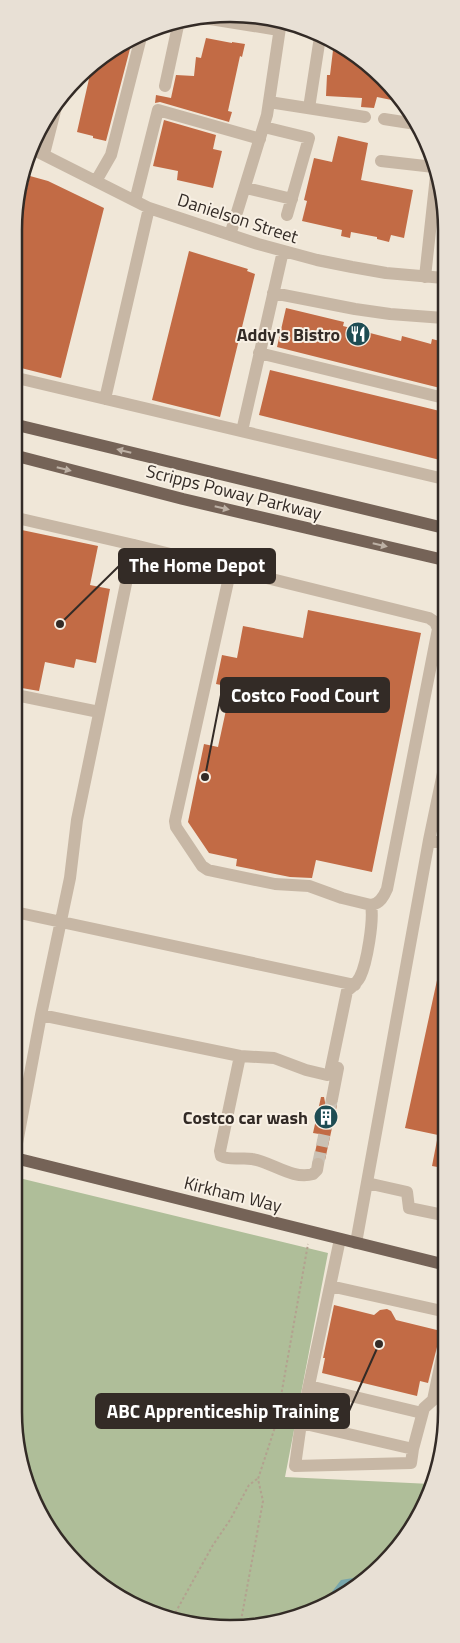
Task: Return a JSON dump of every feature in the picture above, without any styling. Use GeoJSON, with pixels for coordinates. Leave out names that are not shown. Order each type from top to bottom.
{"type":"FeatureCollection","features":[{"type":"Feature","properties":{"kind":"main road","name":"Scripps Poway Parkway"},"geometry":{"type":"LineString","coordinates":[[22,426],[438,527]]}},
{"type":"Feature","properties":{"kind":"main road","name":"Scripps Poway Parkway"},"geometry":{"type":"LineString","coordinates":[[22,457],[183,499],[438,559]]}},
{"type":"Feature","properties":{"kind":"main road","name":"Kirkham Way"},"geometry":{"type":"LineString","coordinates":[[22,1160],[438,1263]]}},
{"type":"Feature","properties":{"kind":"street"},"geometry":{"type":"LineString","coordinates":[[230,235],[262,133],[269,102],[279,29]]}},
{"type":"Feature","properties":{"kind":"street"},"geometry":{"type":"LineString","coordinates":[[164,86],[177,30]]}},
{"type":"Feature","properties":{"kind":"street"},"geometry":{"type":"LineString","coordinates":[[96,181],[111,155],[139,43]]}},
{"type":"Feature","properties":{"kind":"street"},"geometry":{"type":"LineString","coordinates":[[309,108],[319,43]]}},
{"type":"Feature","properties":{"kind":"street"},"geometry":{"type":"LineString","coordinates":[[269,102],[365,117]]}},
{"type":"Feature","properties":{"kind":"street"},"geometry":{"type":"LineString","coordinates":[[135,201],[158,110],[262,133],[309,138],[288,215]]}},
{"type":"Feature","properties":{"kind":"street"},"geometry":{"type":"LineString","coordinates":[[384,119],[408,123]]}},
{"type":"Feature","properties":{"kind":"street"},"geometry":{"type":"LineString","coordinates":[[39,152],[45,137]]}},
{"type":"Feature","properties":{"kind":"street","name":"Danielson Street"},"geometry":{"type":"LineString","coordinates":[[39,152],[149,208],[230,235],[283,251],[352,267],[438,278]]}},
{"type":"Feature","properties":{"kind":"street"},"geometry":{"type":"LineString","coordinates":[[381,161],[427,166]]}},
{"type":"Feature","properties":{"kind":"street"},"geometry":{"type":"LineString","coordinates":[[246,188],[292,198]]}},
{"type":"Feature","properties":{"kind":"street"},"geometry":{"type":"LineString","coordinates":[[425,277],[434,192]]}},
{"type":"Feature","properties":{"kind":"street"},"geometry":{"type":"LineString","coordinates":[[105,399],[149,208]]}},
{"type":"Feature","properties":{"kind":"street"},"geometry":{"type":"LineString","coordinates":[[242,431],[283,251]]}},
{"type":"Feature","properties":{"kind":"street"},"geometry":{"type":"LineString","coordinates":[[273,293],[354,309],[438,318]]}},
{"type":"Feature","properties":{"kind":"street"},"geometry":{"type":"LineString","coordinates":[[259,353],[438,397]]}},
{"type":"Feature","properties":{"kind":"street"},"geometry":{"type":"LineString","coordinates":[[22,379],[438,478]]}},
{"type":"Feature","properties":{"kind":"street"},"geometry":{"type":"LineString","coordinates":[[22,519],[231,568],[429,618],[435,622],[438,629],[387,889],[376,904],[371,905],[342,898],[309,886],[275,884],[204,868],[176,827],[175,821],[231,568]]}},
{"type":"Feature","properties":{"kind":"street"},"geometry":{"type":"LineString","coordinates":[[22,1117],[70,878],[77,820],[134,545]]}},
{"type":"Feature","properties":{"kind":"street"},"geometry":{"type":"LineString","coordinates":[[22,696],[99,712]]}},
{"type":"Feature","properties":{"kind":"street"},"geometry":{"type":"LineString","coordinates":[[356,1243],[429,840],[438,810]]}},
{"type":"Feature","properties":{"kind":"street"},"geometry":{"type":"LineString","coordinates":[[429,840],[438,842]]}},
{"type":"Feature","properties":{"kind":"street"},"geometry":{"type":"LineString","coordinates":[[332,1099],[335,1075],[355,994],[355,985],[363,969],[373,919],[371,905]]}},
{"type":"Feature","properties":{"kind":"street"},"geometry":{"type":"LineString","coordinates":[[22,914],[355,985]]}},
{"type":"Feature","properties":{"kind":"street"},"geometry":{"type":"LineString","coordinates":[[41,1015],[240,1056],[274,1058],[306,1070],[335,1075]]}},
{"type":"Feature","properties":{"kind":"street"},"geometry":{"type":"LineString","coordinates":[[240,1056],[220,1151],[221,1156],[226,1158],[253,1159],[304,1175],[313,1174],[317,1170],[318,1164]]}},
{"type":"Feature","properties":{"kind":"street"},"geometry":{"type":"LineString","coordinates":[[367,1183],[407,1192],[409,1208],[438,1214]]}},
{"type":"Feature","properties":{"kind":"street"},"geometry":{"type":"LineString","coordinates":[[340,1239],[301,1423],[295,1466],[411,1464],[422,1413],[432,1400],[438,1374]]}},
{"type":"Feature","properties":{"kind":"street"},"geometry":{"type":"LineString","coordinates":[[330,1286],[438,1310]]}},
{"type":"Feature","properties":{"kind":"street"},"geometry":{"type":"LineString","coordinates":[[309,1386],[422,1413]]}},
{"type":"Feature","properties":{"kind":"street"},"geometry":{"type":"LineString","coordinates":[[301,1423],[413,1449]]}},
{"type":"Feature","properties":{"kind":"path"},"geometry":{"type":"LineString","coordinates":[[241,1620],[263,1501],[258,1479],[276,1424],[310,1232]]}},
{"type":"Feature","properties":{"kind":"path"},"geometry":{"type":"LineString","coordinates":[[175,1613],[213,1545],[250,1485],[258,1479]]}},
{"type":"Feature","properties":{"kind":"green space"},"geometry":{"type":"Polygon","coordinates":[[[22,1179],[328,1253],[285,1477],[425,1484],[416,1505],[403,1528],[386,1550],[367,1569],[345,1586],[322,1599],[270,1617],[244,1620],[203,1619],[151,1605],[115,1586],[93,1569],[74,1550],[50,1517],[38,1492],[24,1440],[22,1413],[22,1179]]]}},
{"type":"Feature","properties":{"kind":"water"},"geometry":{"type":"Polygon","coordinates":[[[358,1576],[329,1595],[341,1580],[358,1576]]]}},
{"type":"Feature","properties":{"kind":"building"},"geometry":{"type":"Polygon","coordinates":[[[206,38],[245,44],[242,57],[240,56],[228,111],[232,112],[229,122],[160,102],[155,103],[156,95],[171,98],[176,75],[194,76],[196,57],[201,58],[206,38]]]}},
{"type":"Feature","properties":{"kind":"building"},"geometry":{"type":"Polygon","coordinates":[[[130,48],[106,141],[77,132],[89,77],[130,48]]]}},
{"type":"Feature","properties":{"kind":"building"},"geometry":{"type":"Polygon","coordinates":[[[333,50],[367,74],[392,100],[377,97],[374,108],[361,107],[362,98],[326,96],[327,75],[330,75],[333,50]]]}},
{"type":"Feature","properties":{"kind":"building"},"geometry":{"type":"Polygon","coordinates":[[[164,120],[216,135],[213,149],[222,151],[213,188],[177,180],[178,171],[153,166],[164,120]]]}},
{"type":"Feature","properties":{"kind":"building"},"geometry":{"type":"Polygon","coordinates":[[[338,136],[368,143],[361,180],[413,190],[404,238],[391,235],[389,242],[377,239],[377,237],[351,232],[350,238],[341,236],[342,230],[302,221],[307,201],[304,200],[314,158],[332,162],[338,136]]]}},
{"type":"Feature","properties":{"kind":"building"},"geometry":{"type":"Polygon","coordinates":[[[30,176],[48,181],[104,208],[61,378],[22,368],[22,230],[25,196],[30,176]]]}},
{"type":"Feature","properties":{"kind":"building"},"geometry":{"type":"Polygon","coordinates":[[[189,251],[248,269],[247,271],[255,274],[220,417],[152,400],[189,251]]]}},
{"type":"Feature","properties":{"kind":"building"},"geometry":{"type":"Polygon","coordinates":[[[286,308],[344,322],[343,326],[401,341],[402,336],[431,344],[432,339],[438,340],[438,387],[277,347],[286,308]]]}},
{"type":"Feature","properties":{"kind":"building"},"geometry":{"type":"Polygon","coordinates":[[[270,370],[438,411],[438,460],[259,415],[270,370]]]}},
{"type":"Feature","properties":{"kind":"building"},"geometry":{"type":"Polygon","coordinates":[[[22,530],[98,546],[90,585],[110,589],[96,663],[76,659],[74,668],[45,662],[39,691],[22,688],[22,530]]]}},
{"type":"Feature","properties":{"kind":"building"},"geometry":{"type":"Polygon","coordinates":[[[308,610],[421,633],[372,872],[316,860],[312,878],[290,877],[236,866],[237,859],[209,853],[188,822],[204,744],[218,747],[231,687],[216,684],[222,655],[237,658],[243,626],[303,638],[308,610]]]}},
{"type":"Feature","properties":{"kind":"building"},"geometry":{"type":"Polygon","coordinates":[[[438,976],[438,1135],[405,1128],[438,976]]]}},
{"type":"Feature","properties":{"kind":"building","name":"Costco car wash"},"geometry":{"type":"Polygon","coordinates":[[[321,1097],[324,1097],[327,1105],[331,1107],[337,1105],[325,1160],[320,1156],[314,1157],[319,1134],[313,1133],[321,1097]]]}},
{"type":"Feature","properties":{"kind":"building"},"geometry":{"type":"Polygon","coordinates":[[[438,1135],[438,1167],[432,1166],[438,1135]]]}},
{"type":"Feature","properties":{"kind":"building"},"geometry":{"type":"Polygon","coordinates":[[[334,1305],[374,1315],[380,1310],[387,1309],[391,1311],[396,1320],[438,1330],[438,1343],[428,1383],[420,1381],[417,1396],[322,1373],[325,1358],[323,1358],[334,1305]]]}},
{"type":"Feature","properties":{"kind":"tunnel"},"geometry":{"type":"LineString","coordinates":[[318,1164],[332,1099]]}},
{"type":"Feature","properties":{"kind":"place","name":"Addy's Bistro"},"geometry":{"type":"Point","coordinates":[358,334]}},
{"type":"Feature","properties":{"kind":"place","name":"The Home Depot"},"geometry":{"type":"Point","coordinates":[60,624]}},
{"type":"Feature","properties":{"kind":"place","name":"Costco Food Court"},"geometry":{"type":"Point","coordinates":[205,777]}},
{"type":"Feature","properties":{"kind":"place","name":"Costco car wash"},"geometry":{"type":"Point","coordinates":[326,1117]}},
{"type":"Feature","properties":{"kind":"place","name":"ABC Apprenticeship Training"},"geometry":{"type":"Point","coordinates":[379,1344]}}]}
